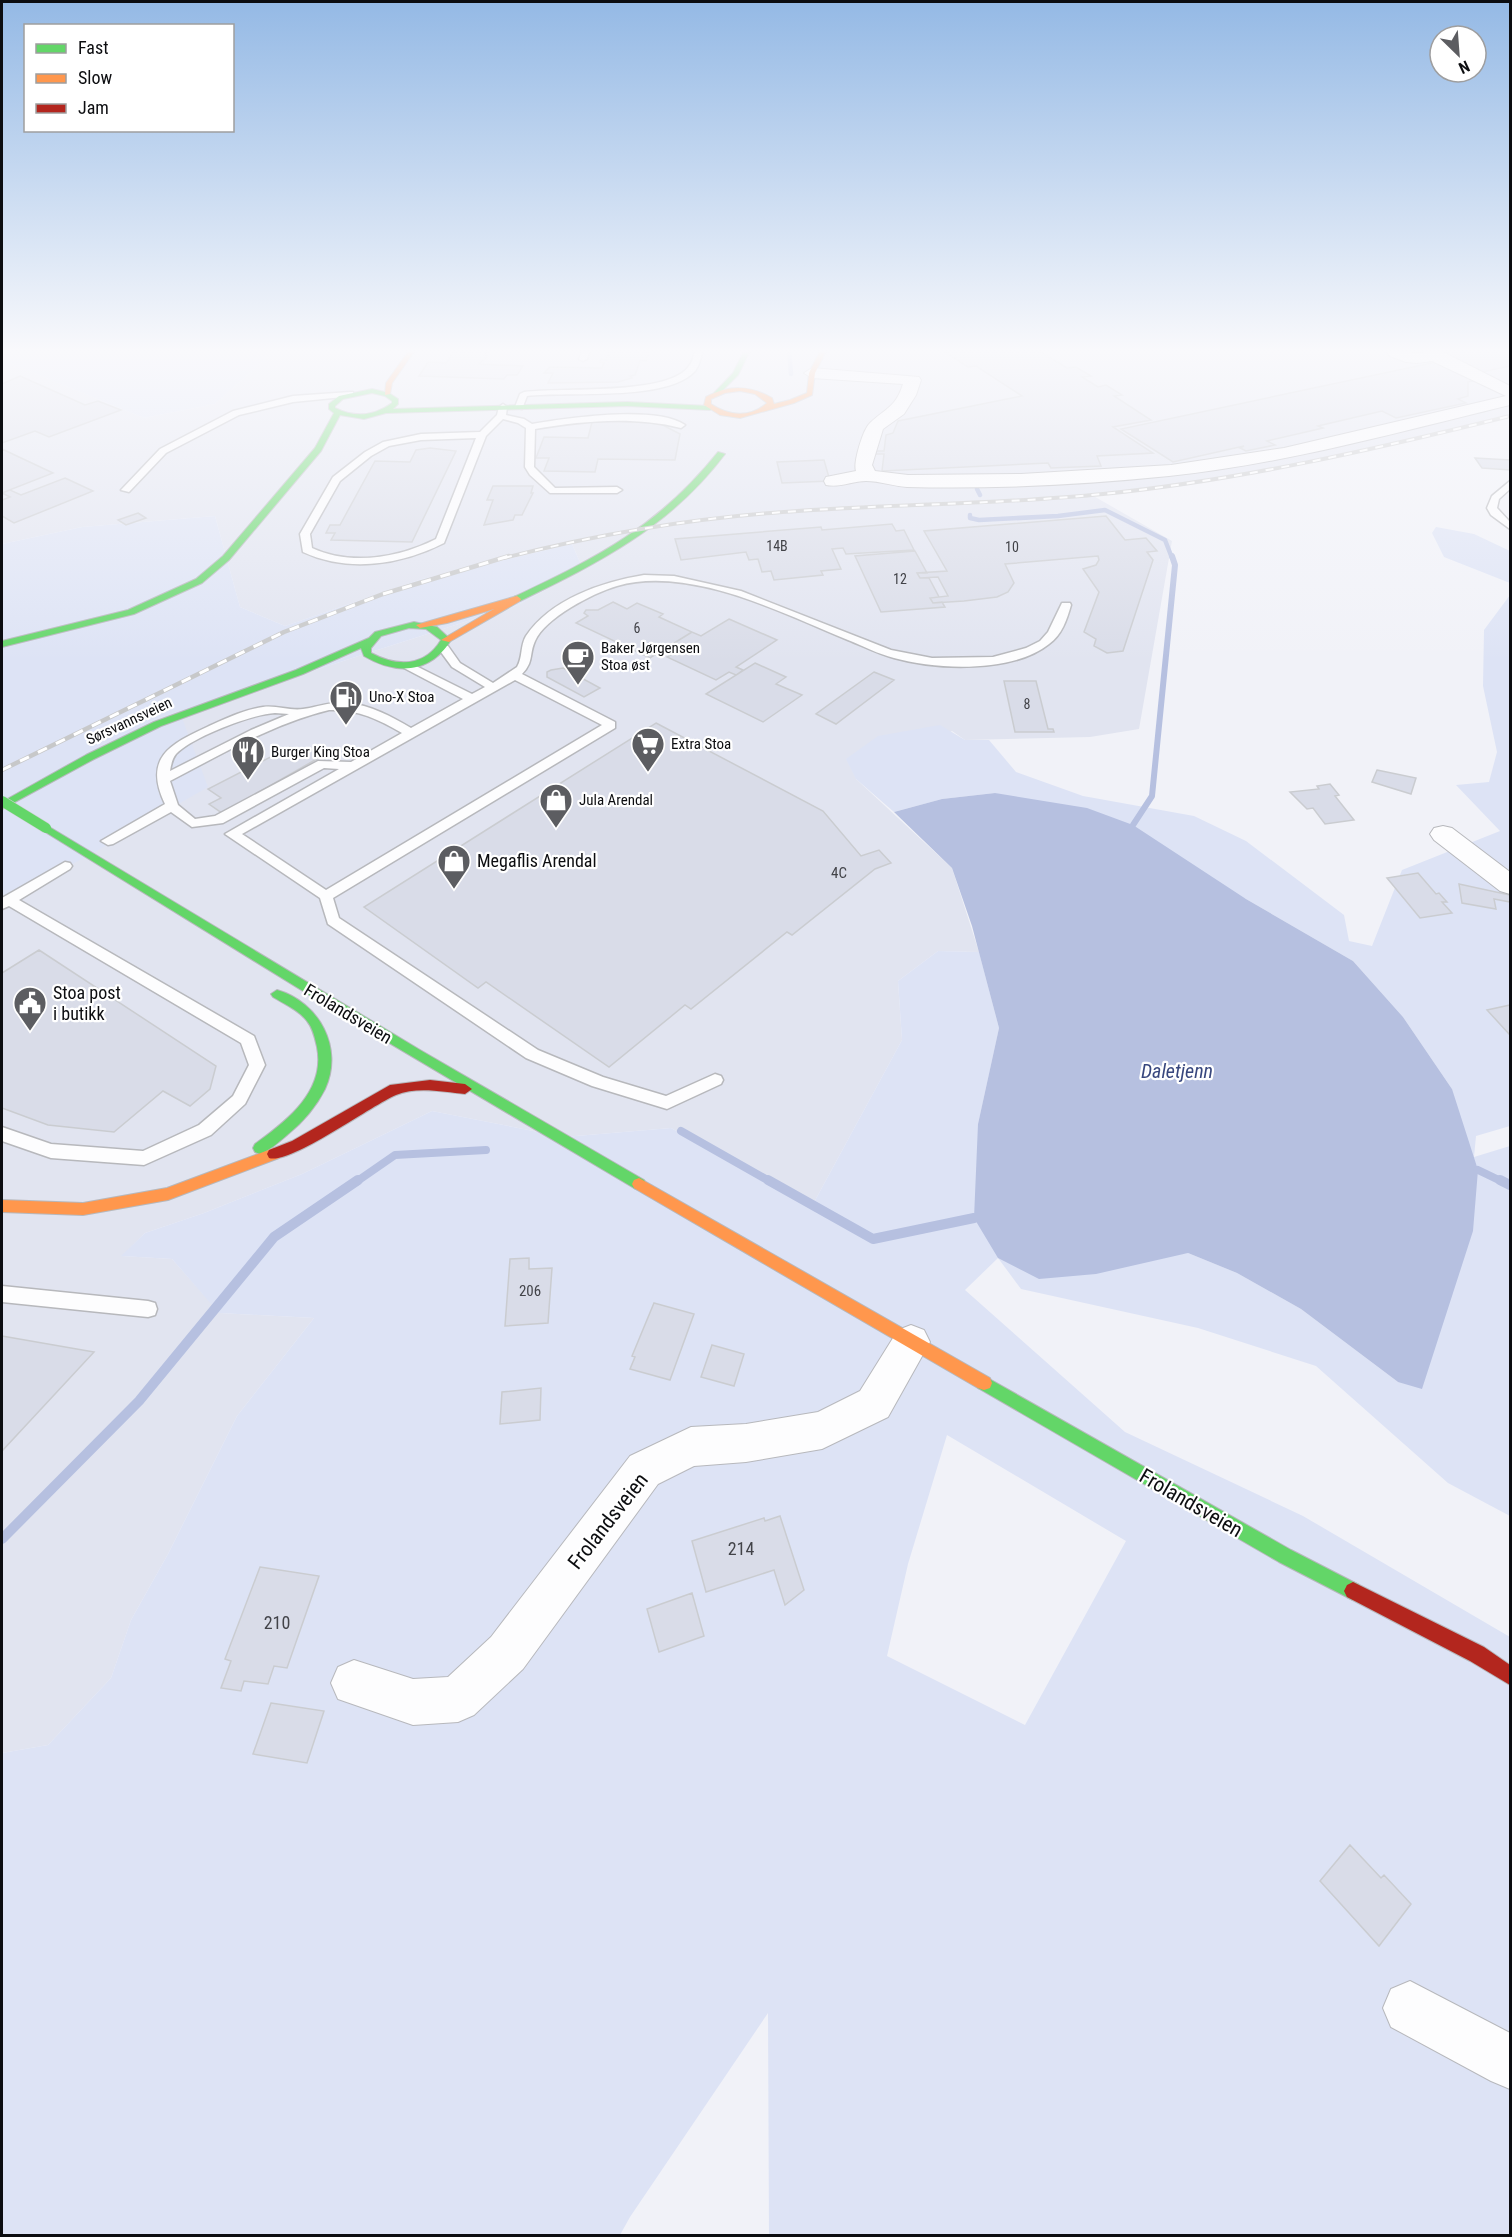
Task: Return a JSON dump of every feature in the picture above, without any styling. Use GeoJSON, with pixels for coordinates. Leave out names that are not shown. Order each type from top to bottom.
{"type":"FeatureCollection","features":[{"type":"Feature","properties":{"kind":"main road"},"geometry":{"type":"LineString","coordinates":[[2,644],[51,633],[155,603],[199,581],[226,558],[314,453]]}},
{"type":"Feature","properties":{"kind":"main road"},"geometry":{"type":"LineString","coordinates":[[361,668],[408,666],[430,659],[445,644],[517,599],[615,551],[684,500],[709,474],[721,453]]}},
{"type":"Feature","properties":{"kind":"main road"},"geometry":{"type":"LineString","coordinates":[[420,625],[444,621],[517,599]]}},
{"type":"Feature","properties":{"kind":"main road"},"geometry":{"type":"LineString","coordinates":[[420,625],[438,630],[445,644]]}},
{"type":"Feature","properties":{"kind":"main road","name":"Sørsvannsveien"},"geometry":{"type":"LineString","coordinates":[[2,806],[131,736],[181,714],[278,682],[343,656],[384,630],[420,625]]}},
{"type":"Feature","properties":{"kind":"main road"},"geometry":{"type":"LineString","coordinates":[[2,652],[51,633]]}},
{"type":"Feature","properties":{"kind":"main road"},"geometry":{"type":"LineString","coordinates":[[369,641],[366,648],[372,660],[392,666]]}},
{"type":"Feature","properties":{"kind":"main road","name":"Sørsvannsveien"},"geometry":{"type":"LineString","coordinates":[[278,682],[340,671]]}},
{"type":"Feature","properties":{"kind":"main road","name":"Frolandsveien"},"geometry":{"type":"LineString","coordinates":[[2,801],[219,936],[477,1091],[1285,1556],[1477,1654],[1510,1676]]}},
{"type":"Feature","properties":{"kind":"main road"},"geometry":{"type":"LineString","coordinates":[[219,936],[224,951]]}},
{"type":"Feature","properties":{"kind":"main road","name":"Frolandsveien"},"geometry":{"type":"LineString","coordinates":[[205,1182],[282,1134],[317,1093],[325,1074],[327,1046],[312,1018],[264,985]]}},
{"type":"Feature","properties":{"kind":"main road","name":"Frolandsveien"},"geometry":{"type":"LineString","coordinates":[[2,1206],[83,1209],[140,1201],[205,1182],[297,1145],[395,1089],[438,1083],[477,1091]]}},
{"type":"Feature","properties":{"kind":"main road","name":"Frolandsveien"},"geometry":{"type":"LineString","coordinates":[[1477,1654],[1510,1666]]}},
{"type":"Feature","properties":{"kind":"street"},"geometry":{"type":"LineString","coordinates":[[867,453],[863,465],[867,475]]}},
{"type":"Feature","properties":{"kind":"street"},"geometry":{"type":"LineString","coordinates":[[833,481],[867,475],[888,480],[908,481],[986,481],[1092,476],[1207,466],[1280,453]]}},
{"type":"Feature","properties":{"kind":"street"},"geometry":{"type":"LineString","coordinates":[[1443,834],[1510,885]]}},
{"type":"Feature","properties":{"kind":"street","name":"Frolandsveien"},"geometry":{"type":"LineString","coordinates":[[354,1683],[413,1702],[458,1700],[507,1653],[644,1470],[691,1447],[746,1443],[822,1430],[874,1404],[911,1341]]}},
{"type":"Feature","properties":{"kind":"street"},"geometry":{"type":"LineString","coordinates":[[1410,2008],[1510,2062]]}},
{"type":"Feature","properties":{"kind":"lane"},"geometry":{"type":"LineString","coordinates":[[126,490],[161,453]]}},
{"type":"Feature","properties":{"kind":"lane"},"geometry":{"type":"LineString","coordinates":[[369,453],[336,479],[305,534],[307,550],[319,557],[369,561],[428,548],[440,541],[475,453]]}},
{"type":"Feature","properties":{"kind":"lane"},"geometry":{"type":"LineString","coordinates":[[530,453],[529,471],[553,491],[616,490]]}},
{"type":"Feature","properties":{"kind":"lane"},"geometry":{"type":"LineString","coordinates":[[1510,484],[1495,498],[1492,508],[1494,513],[1510,526]]}},
{"type":"Feature","properties":{"kind":"lane"},"geometry":{"type":"LineString","coordinates":[[715,1080],[667,1103],[598,1082],[532,1054],[333,921],[326,896],[232,834],[515,675],[525,666],[528,640],[540,625],[573,603],[615,583],[666,578],[692,582],[749,598],[897,656],[949,663],[982,661],[1020,654],[1044,643],[1061,624],[1066,605]]}},
{"type":"Feature","properties":{"kind":"lane"},"geometry":{"type":"LineString","coordinates":[[445,644],[456,665],[494,688]]}},
{"type":"Feature","properties":{"kind":"lane"},"geometry":{"type":"LineString","coordinates":[[408,666],[472,699]]}},
{"type":"Feature","properties":{"kind":"lane"},"geometry":{"type":"LineString","coordinates":[[326,896],[611,724],[515,675]]}},
{"type":"Feature","properties":{"kind":"lane"},"geometry":{"type":"LineString","coordinates":[[164,779],[299,713],[345,705],[381,715],[410,734]]}},
{"type":"Feature","properties":{"kind":"lane"},"geometry":{"type":"LineString","coordinates":[[299,713],[281,708],[266,708],[238,717],[189,740],[169,753],[162,770],[172,806],[192,823],[218,820],[322,764],[352,766]]}},
{"type":"Feature","properties":{"kind":"lane"},"geometry":{"type":"LineString","coordinates":[[108,841],[172,806]]}},
{"type":"Feature","properties":{"kind":"lane"},"geometry":{"type":"LineString","coordinates":[[2,1134],[51,1151],[144,1158],[206,1130],[239,1101],[257,1065],[248,1041],[5,903],[65,866]]}},
{"type":"Feature","properties":{"kind":"lane"},"geometry":{"type":"LineString","coordinates":[[2,1294],[148,1309]]}},
{"type":"Feature","properties":{"kind":"shaded area"},"geometry":{"type":"Polygon","coordinates":[[[2,453],[1348,453],[1183,486],[1090,494],[1172,541],[1139,729],[1090,737],[965,740],[952,731],[856,779],[952,868],[979,952],[938,951],[898,981],[902,1040],[812,1206],[671,1128],[564,1137],[432,1111],[302,1174],[204,1213],[145,1233],[122,1256],[172,1259],[220,1313],[314,1318],[237,1416],[168,1554],[131,1620],[111,1678],[48,1745],[2,1753],[2,894],[11,894],[182,717],[262,687],[518,605],[583,569],[572,544],[422,579],[285,626],[240,607],[215,516],[82,527],[2,544],[2,453]]]}},
{"type":"Feature","properties":{"kind":"shaded area"},"geometry":{"type":"Polygon","coordinates":[[[215,516],[240,607],[285,626],[422,579],[572,544],[583,569],[518,605],[262,687],[182,718],[208,787],[88,856],[11,895],[2,894],[2,544],[82,527],[215,516]]]}},
{"type":"Feature","properties":{"kind":"shaded area"},"geometry":{"type":"Polygon","coordinates":[[[1436,527],[1474,534],[1510,551],[1510,583],[1444,557],[1432,533],[1436,527]]]}},
{"type":"Feature","properties":{"kind":"shaded area"},"geometry":{"type":"Polygon","coordinates":[[[1510,595],[1510,1126],[1476,1136],[1474,1157],[1510,1146],[1510,1516],[1448,1483],[1316,1366],[1198,1328],[1021,1289],[998,1258],[965,1290],[1125,1432],[1303,1516],[1510,1637],[1510,2235],[769,2235],[768,2013],[620,2235],[2,2236],[2,1753],[48,1745],[111,1678],[131,1620],[168,1554],[237,1416],[314,1318],[219,1313],[172,1259],[121,1256],[145,1233],[204,1213],[302,1174],[432,1111],[564,1137],[671,1128],[812,1206],[902,1040],[898,981],[938,951],[979,952],[999,1028],[978,1124],[1173,1255],[1188,1253],[1237,1273],[1301,1309],[1398,1382],[1452,1089],[1403,1017],[1353,961],[1246,899],[995,793],[942,799],[894,812],[856,779],[846,759],[878,736],[940,725],[965,740],[989,740],[1016,772],[1083,796],[1194,816],[1246,841],[1344,915],[1349,941],[1372,946],[1402,870],[1500,831],[1456,785],[1489,782],[1497,752],[1483,686],[1484,630],[1510,595]],[[947,1435],[908,1564],[887,1656],[1025,1725],[1126,1541],[947,1435]]]}},
{"type":"Feature","properties":{"kind":"water","name":"Daletjenn"},"geometry":{"type":"Polygon","coordinates":[[[995,793],[1087,808],[1133,825],[1246,899],[1353,961],[1403,1017],[1452,1089],[1478,1170],[1473,1231],[1422,1389],[1398,1382],[1301,1309],[1237,1273],[1188,1253],[1096,1274],[1039,1279],[998,1258],[974,1218],[978,1124],[999,1028],[972,926],[952,868],[894,812],[942,799],[995,793]]]}},
{"type":"Feature","properties":{"kind":"building"},"geometry":{"type":"Polygon","coordinates":[[[2,453],[11,453],[53,473],[2,493],[2,453]]]}},
{"type":"Feature","properties":{"kind":"building"},"geometry":{"type":"Polygon","coordinates":[[[414,453],[455,453],[412,542],[331,540],[335,533],[326,533],[330,525],[340,525],[375,461],[410,462],[414,453]]]}},
{"type":"Feature","properties":{"kind":"building"},"geometry":{"type":"Polygon","coordinates":[[[538,453],[676,453],[675,460],[598,459],[595,472],[544,471],[549,458],[536,458],[538,453]]]}},
{"type":"Feature","properties":{"kind":"building"},"geometry":{"type":"Polygon","coordinates":[[[1146,453],[1097,456],[1101,466],[1051,468],[1048,463],[882,471],[884,454],[876,454],[1146,453]]]}},
{"type":"Feature","properties":{"kind":"building"},"geometry":{"type":"Polygon","coordinates":[[[1159,453],[1211,453],[1173,462],[1159,453]]]}},
{"type":"Feature","properties":{"kind":"building"},"geometry":{"type":"Polygon","coordinates":[[[1475,458],[1510,460],[1510,470],[1482,468],[1475,458]]]}},
{"type":"Feature","properties":{"kind":"building"},"geometry":{"type":"Polygon","coordinates":[[[824,460],[830,481],[782,483],[777,462],[824,460]]]}},
{"type":"Feature","properties":{"kind":"building"},"geometry":{"type":"Polygon","coordinates":[[[65,478],[93,491],[14,523],[2,516],[2,500],[10,497],[2,493],[10,490],[21,495],[65,478]]]}},
{"type":"Feature","properties":{"kind":"building"},"geometry":{"type":"Polygon","coordinates":[[[493,486],[533,486],[531,493],[533,493],[522,515],[515,515],[513,520],[484,525],[493,500],[487,500],[493,486]]]}},
{"type":"Feature","properties":{"kind":"building"},"geometry":{"type":"Polygon","coordinates":[[[138,513],[146,518],[126,525],[118,520],[138,513]]]}},
{"type":"Feature","properties":{"kind":"building"},"geometry":{"type":"Polygon","coordinates":[[[1106,516],[1125,540],[1146,538],[1157,551],[1147,552],[1153,560],[1123,651],[1107,653],[1094,646],[1096,639],[1084,632],[1099,592],[1083,569],[1096,565],[1099,560],[1098,556],[1005,564],[1014,583],[1008,592],[997,597],[964,601],[933,603],[930,598],[948,596],[938,577],[920,578],[917,573],[947,571],[924,531],[1106,516]]]}},
{"type":"Feature","properties":{"kind":"building"},"geometry":{"type":"Polygon","coordinates":[[[892,524],[896,531],[904,530],[914,550],[846,554],[843,548],[832,549],[841,569],[821,571],[823,575],[774,580],[771,571],[762,572],[758,559],[749,560],[746,552],[681,560],[675,539],[821,527],[822,530],[892,524]]]}},
{"type":"Feature","properties":{"kind":"building"},"geometry":{"type":"Polygon","coordinates":[[[915,551],[927,573],[917,573],[920,578],[929,578],[939,597],[930,598],[933,603],[942,602],[945,607],[881,612],[855,556],[915,551]]]}},
{"type":"Feature","properties":{"kind":"building"},"geometry":{"type":"Polygon","coordinates":[[[613,602],[627,609],[637,603],[663,614],[659,617],[692,632],[650,658],[576,623],[588,616],[584,613],[586,610],[598,610],[613,602]]]}},
{"type":"Feature","properties":{"kind":"building"},"geometry":{"type":"Polygon","coordinates":[[[729,619],[777,640],[736,667],[743,670],[736,675],[729,672],[716,680],[667,657],[672,654],[663,650],[692,632],[701,636],[729,619]]]}},
{"type":"Feature","properties":{"kind":"building"},"geometry":{"type":"Polygon","coordinates":[[[755,663],[786,677],[776,684],[802,695],[763,722],[706,694],[755,663]]]}},
{"type":"Feature","properties":{"kind":"building"},"geometry":{"type":"Polygon","coordinates":[[[563,668],[600,688],[584,697],[547,677],[547,672],[563,668]]]}},
{"type":"Feature","properties":{"kind":"building"},"geometry":{"type":"Polygon","coordinates":[[[874,672],[894,680],[836,724],[816,714],[874,672]]]}},
{"type":"Feature","properties":{"kind":"building"},"geometry":{"type":"Polygon","coordinates":[[[1004,681],[1036,681],[1048,729],[1053,729],[1054,732],[1015,732],[1004,681]]]}},
{"type":"Feature","properties":{"kind":"building"},"geometry":{"type":"Polygon","coordinates":[[[656,723],[823,811],[861,856],[879,850],[891,863],[875,869],[792,935],[787,932],[691,1009],[685,1005],[609,1067],[486,982],[478,988],[364,907],[656,723]]]}},
{"type":"Feature","properties":{"kind":"building"},"geometry":{"type":"Polygon","coordinates":[[[290,747],[299,753],[309,748],[322,756],[222,813],[209,804],[221,798],[208,789],[290,747]]]}},
{"type":"Feature","properties":{"kind":"building"},"geometry":{"type":"Polygon","coordinates":[[[1377,770],[1416,778],[1411,794],[1372,782],[1377,770]]]}},
{"type":"Feature","properties":{"kind":"building"},"geometry":{"type":"Polygon","coordinates":[[[1330,784],[1339,795],[1335,796],[1354,820],[1325,824],[1313,808],[1307,809],[1290,792],[1319,789],[1317,786],[1330,784]]]}},
{"type":"Feature","properties":{"kind":"building"},"geometry":{"type":"Polygon","coordinates":[[[1418,873],[1436,894],[1439,893],[1447,902],[1442,902],[1452,913],[1420,918],[1387,878],[1418,873]]]}},
{"type":"Feature","properties":{"kind":"building"},"geometry":{"type":"Polygon","coordinates":[[[1459,884],[1510,895],[1510,902],[1494,899],[1496,909],[1462,903],[1459,884]]]}},
{"type":"Feature","properties":{"kind":"building"},"geometry":{"type":"Polygon","coordinates":[[[39,950],[216,1066],[210,1089],[190,1106],[163,1091],[114,1132],[48,1125],[2,1108],[2,973],[39,950]]]}},
{"type":"Feature","properties":{"kind":"building"},"geometry":{"type":"Polygon","coordinates":[[[1510,1005],[1510,1035],[1487,1010],[1510,1005]]]}},
{"type":"Feature","properties":{"kind":"building"},"geometry":{"type":"Polygon","coordinates":[[[529,1258],[529,1269],[552,1268],[548,1323],[505,1326],[510,1259],[529,1258]]]}},
{"type":"Feature","properties":{"kind":"building"},"geometry":{"type":"Polygon","coordinates":[[[654,1303],[694,1314],[670,1380],[630,1369],[635,1357],[632,1356],[654,1303]]]}},
{"type":"Feature","properties":{"kind":"building"},"geometry":{"type":"Polygon","coordinates":[[[2,1336],[94,1352],[2,1451],[2,1336]]]}},
{"type":"Feature","properties":{"kind":"building"},"geometry":{"type":"Polygon","coordinates":[[[712,1345],[744,1354],[734,1386],[701,1377],[712,1345]]]}},
{"type":"Feature","properties":{"kind":"building"},"geometry":{"type":"Polygon","coordinates":[[[541,1388],[540,1420],[500,1424],[502,1392],[541,1388]]]}},
{"type":"Feature","properties":{"kind":"building"},"geometry":{"type":"Polygon","coordinates":[[[780,1516],[804,1590],[785,1605],[774,1570],[706,1592],[692,1541],[764,1518],[765,1521],[780,1516]]]}},
{"type":"Feature","properties":{"kind":"building"},"geometry":{"type":"Polygon","coordinates":[[[260,1567],[319,1576],[287,1668],[274,1666],[268,1684],[244,1681],[241,1691],[221,1688],[231,1661],[225,1659],[260,1567]]]}},
{"type":"Feature","properties":{"kind":"building"},"geometry":{"type":"Polygon","coordinates":[[[692,1593],[704,1636],[659,1652],[647,1609],[692,1593]]]}},
{"type":"Feature","properties":{"kind":"building"},"geometry":{"type":"Polygon","coordinates":[[[271,1703],[324,1711],[307,1763],[253,1754],[271,1703]]]}},
{"type":"Feature","properties":{"kind":"building"},"geometry":{"type":"Polygon","coordinates":[[[1350,1845],[1381,1878],[1384,1875],[1411,1904],[1379,1946],[1320,1881],[1350,1845]]]}},
{"type":"Feature","properties":{"kind":"waterway"},"geometry":{"type":"LineString","coordinates":[[977,489],[980,495]]}},
{"type":"Feature","properties":{"kind":"waterway"},"geometry":{"type":"LineString","coordinates":[[970,515],[970,518],[979,520],[1058,516],[1105,510],[1165,540],[1172,558]]}},
{"type":"Feature","properties":{"kind":"waterway"},"geometry":{"type":"LineString","coordinates":[[1133,825],[1152,796],[1175,565],[1172,556]]}},
{"type":"Feature","properties":{"kind":"waterway"},"geometry":{"type":"LineString","coordinates":[[681,1131],[771,1182]]}},
{"type":"Feature","properties":{"kind":"waterway"},"geometry":{"type":"LineString","coordinates":[[356,1182],[395,1155],[486,1150]]}},
{"type":"Feature","properties":{"kind":"waterway"},"geometry":{"type":"LineString","coordinates":[[1478,1170],[1503,1182]]}},
{"type":"Feature","properties":{"kind":"waterway"},"geometry":{"type":"LineString","coordinates":[[2,1539],[139,1401],[274,1237],[358,1180]]}},
{"type":"Feature","properties":{"kind":"waterway"},"geometry":{"type":"LineString","coordinates":[[768,1180],[873,1239],[974,1218]]}},
{"type":"Feature","properties":{"kind":"waterway"},"geometry":{"type":"LineString","coordinates":[[1500,1180],[1510,1185]]}},
{"type":"Feature","properties":{"kind":"railway"},"geometry":{"type":"LineString","coordinates":[[504,558],[636,530],[704,520],[812,510],[1103,494],[1206,481],[1348,453]]}},
{"type":"Feature","properties":{"kind":"railway"},"geometry":{"type":"LineString","coordinates":[[2,770],[284,632],[383,594],[509,556]]}},
{"type":"Feature","properties":{"kind":"traffic: fast"},"geometry":{"type":"LineString","coordinates":[[2,644],[131,612],[199,581],[226,558],[314,453]]}},
{"type":"Feature","properties":{"kind":"traffic: fast"},"geometry":{"type":"LineString","coordinates":[[517,599],[603,556],[654,523],[678,503],[721,454]]}},
{"type":"Feature","properties":{"kind":"traffic: fast"},"geometry":{"type":"LineString","coordinates":[[408,625],[434,629],[446,640],[432,658],[411,665],[388,664],[367,654],[366,648],[378,634],[408,625]]}},
{"type":"Feature","properties":{"kind":"traffic: fast"},"geometry":{"type":"LineString","coordinates":[[2,806],[135,734],[181,714],[323,662],[369,641]]}},
{"type":"Feature","properties":{"kind":"traffic: fast"},"geometry":{"type":"LineString","coordinates":[[2,801],[46,828]]}},
{"type":"Feature","properties":{"kind":"traffic: fast"},"geometry":{"type":"LineString","coordinates":[[46,828],[341,1009],[639,1184]]}},
{"type":"Feature","properties":{"kind":"traffic: fast"},"geometry":{"type":"LineString","coordinates":[[260,1148],[287,1127],[310,1102],[319,1088],[324,1072],[325,1056],[322,1039],[315,1022],[295,1004],[277,994]]}},
{"type":"Feature","properties":{"kind":"traffic: fast"},"geometry":{"type":"LineString","coordinates":[[984,1383],[1285,1556],[1353,1591]]}},
{"type":"Feature","properties":{"kind":"traffic: slow"},"geometry":{"type":"LineString","coordinates":[[420,625],[444,621],[517,599],[446,640]]}},
{"type":"Feature","properties":{"kind":"traffic: slow"},"geometry":{"type":"LineString","coordinates":[[2,1206],[83,1209],[168,1194],[274,1154]]}},
{"type":"Feature","properties":{"kind":"traffic: slow"},"geometry":{"type":"LineString","coordinates":[[639,1184],[984,1383]]}},
{"type":"Feature","properties":{"kind":"traffic: jam"},"geometry":{"type":"LineString","coordinates":[[274,1154],[297,1145],[395,1089],[430,1085],[465,1089]]}},
{"type":"Feature","properties":{"kind":"traffic: jam"},"geometry":{"type":"LineString","coordinates":[[1353,1591],[1477,1654],[1510,1676]]}},
{"type":"Feature","properties":{"kind":"place","name":"Baker Jørgensen Stoa øst"},"geometry":{"type":"Point","coordinates":[578,686]}},
{"type":"Feature","properties":{"kind":"place","name":"Uno-X Stoa"},"geometry":{"type":"Point","coordinates":[346,726]}},
{"type":"Feature","properties":{"kind":"place","name":"Extra Stoa"},"geometry":{"type":"Point","coordinates":[648,773]}},
{"type":"Feature","properties":{"kind":"place","name":"Burger King Stoa"},"geometry":{"type":"Point","coordinates":[248,781]}},
{"type":"Feature","properties":{"kind":"place","name":"Jula Arendal"},"geometry":{"type":"Point","coordinates":[556,829]}},
{"type":"Feature","properties":{"kind":"place","name":"Megaflis Arendal"},"geometry":{"type":"Point","coordinates":[454,890]}},
{"type":"Feature","properties":{"kind":"place","name":"Stoa post i butikk"},"geometry":{"type":"Point","coordinates":[30,1032]}}]}
